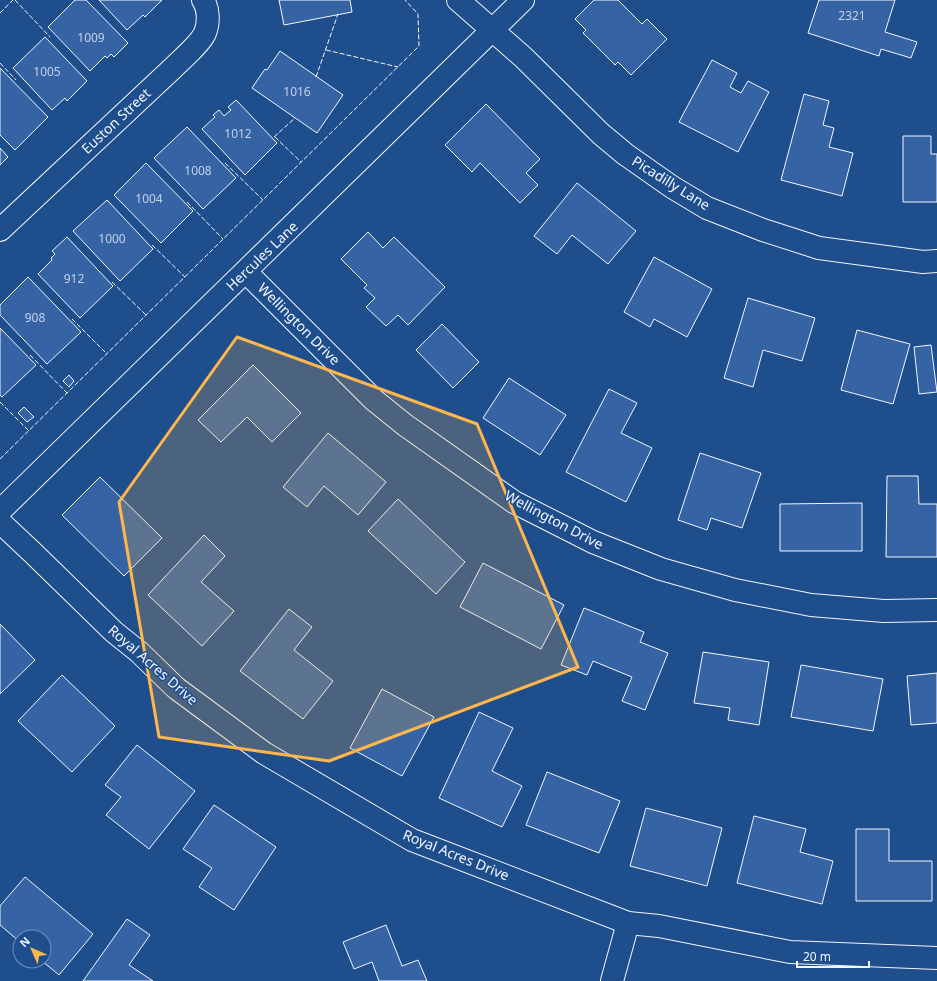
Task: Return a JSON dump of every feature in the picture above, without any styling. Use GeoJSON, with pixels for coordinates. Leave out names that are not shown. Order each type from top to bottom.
{"type":"FeatureCollection","features":[{"type":"Feature","properties":{"kind":"street","name":"Euston Street"},"geometry":{"type":"LineString","coordinates":[[0,230],[198,43],[205,33],[208,14],[203,0]]}},
{"type":"Feature","properties":{"kind":"street","name":"Picadilly Lane"},"geometry":{"type":"LineString","coordinates":[[458,0],[523,57],[600,134],[625,154],[672,187],[707,208],[763,230],[819,248],[923,262],[937,261]]}},
{"type":"Feature","properties":{"kind":"street","name":"Hercules Lane"},"geometry":{"type":"LineString","coordinates":[[0,511],[523,0]]}},
{"type":"Feature","properties":{"kind":"street","name":"Wellington Drive"},"geometry":{"type":"LineString","coordinates":[[246,272],[374,400],[405,426],[514,502],[592,542],[661,569],[735,590],[811,605],[884,611],[937,610]]}},
{"type":"Feature","properties":{"kind":"street","name":"Royal Acres Drive"},"geometry":{"type":"LineString","coordinates":[[0,522],[114,632],[139,652],[176,688],[264,752],[412,840],[628,923],[659,926],[790,952],[937,958]]}},
{"type":"Feature","properties":{"kind":"street"},"geometry":{"type":"LineString","coordinates":[[612,981],[628,923]]}},
{"type":"Feature","properties":{"kind":"highlighted area"},"geometry":{"type":"Polygon","coordinates":[[[237,337],[477,424],[578,667],[329,761],[159,737],[119,502],[237,337]]]}},
{"type":"Feature","properties":{"kind":"building"},"geometry":{"type":"Polygon","coordinates":[[[75,0],[86,0],[128,43],[114,57],[111,54],[107,58],[105,56],[90,71],[48,27],[75,0]]]}},
{"type":"Feature","properties":{"kind":"building"},"geometry":{"type":"Polygon","coordinates":[[[99,0],[162,0],[145,17],[143,15],[127,30],[99,0]]]}},
{"type":"Feature","properties":{"kind":"building"},"geometry":{"type":"Polygon","coordinates":[[[279,0],[350,0],[352,12],[284,25],[279,0]]]}},
{"type":"Feature","properties":{"kind":"building"},"geometry":{"type":"Polygon","coordinates":[[[594,0],[618,0],[642,24],[647,19],[667,39],[631,75],[618,62],[615,65],[583,33],[586,30],[575,19],[594,0]]]}},
{"type":"Feature","properties":{"kind":"building"},"geometry":{"type":"Polygon","coordinates":[[[819,0],[895,0],[885,32],[917,42],[911,58],[881,49],[879,56],[808,33],[819,0]]]}},
{"type":"Feature","properties":{"kind":"building"},"geometry":{"type":"Polygon","coordinates":[[[45,37],[87,81],[67,101],[65,98],[52,110],[13,68],[45,37]]]}},
{"type":"Feature","properties":{"kind":"building"},"geometry":{"type":"Polygon","coordinates":[[[280,51],[343,95],[317,133],[252,88],[280,51]]]}},
{"type":"Feature","properties":{"kind":"building"},"geometry":{"type":"Polygon","coordinates":[[[712,60],[737,73],[730,87],[741,93],[748,81],[769,92],[738,152],[679,122],[712,60]]]}},
{"type":"Feature","properties":{"kind":"building"},"geometry":{"type":"Polygon","coordinates":[[[0,68],[48,117],[15,150],[0,135],[0,68]]]}},
{"type":"Feature","properties":{"kind":"building"},"geometry":{"type":"Polygon","coordinates":[[[804,94],[829,101],[823,125],[834,128],[829,147],[853,153],[842,196],[781,180],[804,94]]]}},
{"type":"Feature","properties":{"kind":"building"},"geometry":{"type":"Polygon","coordinates":[[[236,100],[277,143],[245,175],[202,129],[215,117],[213,115],[219,110],[224,116],[231,110],[228,107],[236,100]]]}},
{"type":"Feature","properties":{"kind":"building"},"geometry":{"type":"Polygon","coordinates":[[[486,104],[540,159],[526,173],[538,185],[520,203],[480,163],[472,172],[445,145],[486,104]]]}},
{"type":"Feature","properties":{"kind":"building"},"geometry":{"type":"Polygon","coordinates":[[[187,127],[236,178],[203,209],[154,158],[187,127]]]}},
{"type":"Feature","properties":{"kind":"building"},"geometry":{"type":"Polygon","coordinates":[[[903,136],[931,136],[931,154],[937,154],[937,202],[903,202],[903,136]]]}},
{"type":"Feature","properties":{"kind":"building"},"geometry":{"type":"Polygon","coordinates":[[[0,148],[8,157],[0,165],[0,148]]]}},
{"type":"Feature","properties":{"kind":"building"},"geometry":{"type":"Polygon","coordinates":[[[146,163],[193,211],[161,243],[114,195],[146,163]]]}},
{"type":"Feature","properties":{"kind":"building"},"geometry":{"type":"Polygon","coordinates":[[[577,183],[636,231],[608,264],[572,235],[557,254],[534,236],[577,183]]]}},
{"type":"Feature","properties":{"kind":"building"},"geometry":{"type":"Polygon","coordinates":[[[107,200],[153,249],[120,281],[73,231],[107,200]]]}},
{"type":"Feature","properties":{"kind":"building"},"geometry":{"type":"Polygon","coordinates":[[[368,232],[383,248],[394,237],[445,287],[408,325],[398,315],[386,326],[366,307],[375,298],[364,288],[367,285],[341,259],[368,232]]]}},
{"type":"Feature","properties":{"kind":"building"},"geometry":{"type":"Polygon","coordinates":[[[67,237],[113,286],[80,318],[38,274],[52,260],[51,258],[55,254],[52,251],[67,237]]]}},
{"type":"Feature","properties":{"kind":"building"},"geometry":{"type":"Polygon","coordinates":[[[654,257],[712,289],[687,337],[654,319],[650,327],[624,312],[654,257]]]}},
{"type":"Feature","properties":{"kind":"building"},"geometry":{"type":"Polygon","coordinates":[[[28,277],[81,332],[47,364],[0,315],[0,305],[28,277]]]}},
{"type":"Feature","properties":{"kind":"building"},"geometry":{"type":"Polygon","coordinates":[[[748,298],[815,318],[802,361],[763,350],[753,387],[724,378],[748,298]]]}},
{"type":"Feature","properties":{"kind":"building"},"geometry":{"type":"Polygon","coordinates":[[[442,324],[479,362],[453,388],[416,350],[442,324]]]}},
{"type":"Feature","properties":{"kind":"building"},"geometry":{"type":"Polygon","coordinates":[[[0,328],[36,365],[2,397],[0,395],[0,328]]]}},
{"type":"Feature","properties":{"kind":"building"},"geometry":{"type":"Polygon","coordinates":[[[857,330],[910,344],[893,404],[841,390],[857,330]]]}},
{"type":"Feature","properties":{"kind":"building"},"geometry":{"type":"Polygon","coordinates":[[[931,345],[937,392],[919,394],[914,347],[931,345]]]}},
{"type":"Feature","properties":{"kind":"building"},"geometry":{"type":"Polygon","coordinates":[[[253,365],[301,413],[272,442],[247,417],[221,442],[198,420],[253,365]]]}},
{"type":"Feature","properties":{"kind":"building"},"geometry":{"type":"Polygon","coordinates":[[[69,375],[74,381],[69,387],[63,381],[69,375]]]}},
{"type":"Feature","properties":{"kind":"building"},"geometry":{"type":"Polygon","coordinates":[[[509,378],[566,415],[540,455],[483,418],[509,378]]]}},
{"type":"Feature","properties":{"kind":"building"},"geometry":{"type":"Polygon","coordinates":[[[609,389],[637,403],[621,433],[652,448],[626,502],[566,472],[609,389]]]}},
{"type":"Feature","properties":{"kind":"building"},"geometry":{"type":"Polygon","coordinates":[[[24,407],[34,417],[27,422],[18,413],[24,407]]]}},
{"type":"Feature","properties":{"kind":"building"},"geometry":{"type":"Polygon","coordinates":[[[328,433],[386,482],[358,515],[324,486],[307,507],[283,487],[328,433]]]}},
{"type":"Feature","properties":{"kind":"building"},"geometry":{"type":"Polygon","coordinates":[[[700,453],[761,473],[742,528],[711,518],[707,530],[678,520],[700,453]]]}},
{"type":"Feature","properties":{"kind":"building"},"geometry":{"type":"Polygon","coordinates":[[[887,476],[918,476],[919,504],[937,504],[937,557],[886,557],[887,476]]]}},
{"type":"Feature","properties":{"kind":"building"},"geometry":{"type":"Polygon","coordinates":[[[100,477],[162,538],[124,576],[62,515],[100,477]]]}},
{"type":"Feature","properties":{"kind":"building"},"geometry":{"type":"Polygon","coordinates":[[[398,499],[465,562],[436,594],[368,531],[398,499]]]}},
{"type":"Feature","properties":{"kind":"building"},"geometry":{"type":"Polygon","coordinates":[[[862,503],[862,551],[780,551],[780,504],[862,503]]]}},
{"type":"Feature","properties":{"kind":"building"},"geometry":{"type":"Polygon","coordinates":[[[204,535],[225,556],[201,582],[234,611],[202,646],[148,595],[204,535]]]}},
{"type":"Feature","properties":{"kind":"building"},"geometry":{"type":"Polygon","coordinates":[[[483,563],[564,605],[541,649],[460,607],[483,563]]]}},
{"type":"Feature","properties":{"kind":"building"},"geometry":{"type":"Polygon","coordinates":[[[584,608],[644,632],[640,642],[668,653],[645,710],[622,701],[632,677],[593,661],[587,675],[561,665],[584,608]]]}},
{"type":"Feature","properties":{"kind":"building"},"geometry":{"type":"Polygon","coordinates":[[[289,609],[312,627],[294,650],[333,681],[303,719],[240,671],[289,609]]]}},
{"type":"Feature","properties":{"kind":"building"},"geometry":{"type":"Polygon","coordinates":[[[0,624],[35,660],[0,694],[0,624]]]}},
{"type":"Feature","properties":{"kind":"building"},"geometry":{"type":"Polygon","coordinates":[[[703,652],[769,662],[759,725],[728,720],[730,708],[694,703],[703,652]]]}},
{"type":"Feature","properties":{"kind":"building"},"geometry":{"type":"Polygon","coordinates":[[[801,665],[883,679],[873,731],[791,717],[801,665]]]}},
{"type":"Feature","properties":{"kind":"building"},"geometry":{"type":"Polygon","coordinates":[[[937,673],[937,723],[911,725],[907,676],[937,673]]]}},
{"type":"Feature","properties":{"kind":"building"},"geometry":{"type":"Polygon","coordinates":[[[62,675],[115,726],[72,772],[18,721],[62,675]]]}},
{"type":"Feature","properties":{"kind":"building"},"geometry":{"type":"Polygon","coordinates":[[[382,689],[434,717],[402,776],[350,748],[382,689]]]}},
{"type":"Feature","properties":{"kind":"building"},"geometry":{"type":"Polygon","coordinates":[[[479,712],[513,728],[492,771],[522,786],[502,827],[439,798],[479,712]]]}},
{"type":"Feature","properties":{"kind":"building"},"geometry":{"type":"Polygon","coordinates":[[[137,745],[195,791],[149,849],[106,815],[121,797],[105,785],[137,745]]]}},
{"type":"Feature","properties":{"kind":"building"},"geometry":{"type":"Polygon","coordinates":[[[547,772],[620,801],[599,853],[526,825],[547,772]]]}},
{"type":"Feature","properties":{"kind":"building"},"geometry":{"type":"Polygon","coordinates":[[[214,805],[276,847],[234,910],[199,887],[212,868],[183,849],[214,805]]]}},
{"type":"Feature","properties":{"kind":"building"},"geometry":{"type":"Polygon","coordinates":[[[646,808],[722,828],[707,886],[630,866],[646,808]]]}},
{"type":"Feature","properties":{"kind":"building"},"geometry":{"type":"Polygon","coordinates":[[[754,816],[806,829],[800,852],[833,861],[822,904],[737,883],[754,816]]]}},
{"type":"Feature","properties":{"kind":"building"},"geometry":{"type":"Polygon","coordinates":[[[856,829],[889,829],[889,861],[932,861],[932,901],[856,901],[856,829]]]}},
{"type":"Feature","properties":{"kind":"building"},"geometry":{"type":"Polygon","coordinates":[[[25,877],[93,934],[59,975],[52,969],[52,929],[12,929],[12,935],[0,925],[0,906],[25,877]]]}},
{"type":"Feature","properties":{"kind":"building"},"geometry":{"type":"Polygon","coordinates":[[[127,919],[150,935],[129,965],[153,981],[83,981],[127,919]]]}},
{"type":"Feature","properties":{"kind":"building"},"geometry":{"type":"Polygon","coordinates":[[[386,925],[402,966],[418,960],[427,981],[379,981],[372,962],[354,969],[343,942],[386,925]]]}},
{"type":"Feature","properties":{"kind":"fence"},"geometry":{"type":"LineString","coordinates":[[0,13],[13,0]]}},
{"type":"Feature","properties":{"kind":"fence"},"geometry":{"type":"LineString","coordinates":[[15,0],[50,37]]}},
{"type":"Feature","properties":{"kind":"fence"},"geometry":{"type":"LineString","coordinates":[[0,459],[419,46],[418,14],[405,0]]}},
{"type":"Feature","properties":{"kind":"fence"},"geometry":{"type":"LineString","coordinates":[[316,77],[338,14]]}},
{"type":"Feature","properties":{"kind":"fence"},"geometry":{"type":"LineString","coordinates":[[326,50],[398,67]]}},
{"type":"Feature","properties":{"kind":"fence"},"geometry":{"type":"LineString","coordinates":[[0,63],[16,80]]}},
{"type":"Feature","properties":{"kind":"fence"},"geometry":{"type":"LineString","coordinates":[[274,137],[295,118]]}},
{"type":"Feature","properties":{"kind":"fence"},"geometry":{"type":"LineString","coordinates":[[275,137],[301,162]]}},
{"type":"Feature","properties":{"kind":"fence"},"geometry":{"type":"LineString","coordinates":[[225,163],[263,200]]}},
{"type":"Feature","properties":{"kind":"fence"},"geometry":{"type":"LineString","coordinates":[[187,202],[223,239]]}},
{"type":"Feature","properties":{"kind":"fence"},"geometry":{"type":"LineString","coordinates":[[152,245],[185,277]]}},
{"type":"Feature","properties":{"kind":"fence"},"geometry":{"type":"LineString","coordinates":[[112,282],[146,315]]}},
{"type":"Feature","properties":{"kind":"fence"},"geometry":{"type":"LineString","coordinates":[[72,319],[107,354]]}},
{"type":"Feature","properties":{"kind":"fence"},"geometry":{"type":"LineString","coordinates":[[30,355],[67,393]]}},
{"type":"Feature","properties":{"kind":"fence"},"geometry":{"type":"LineString","coordinates":[[0,402],[29,431]]}}]}
